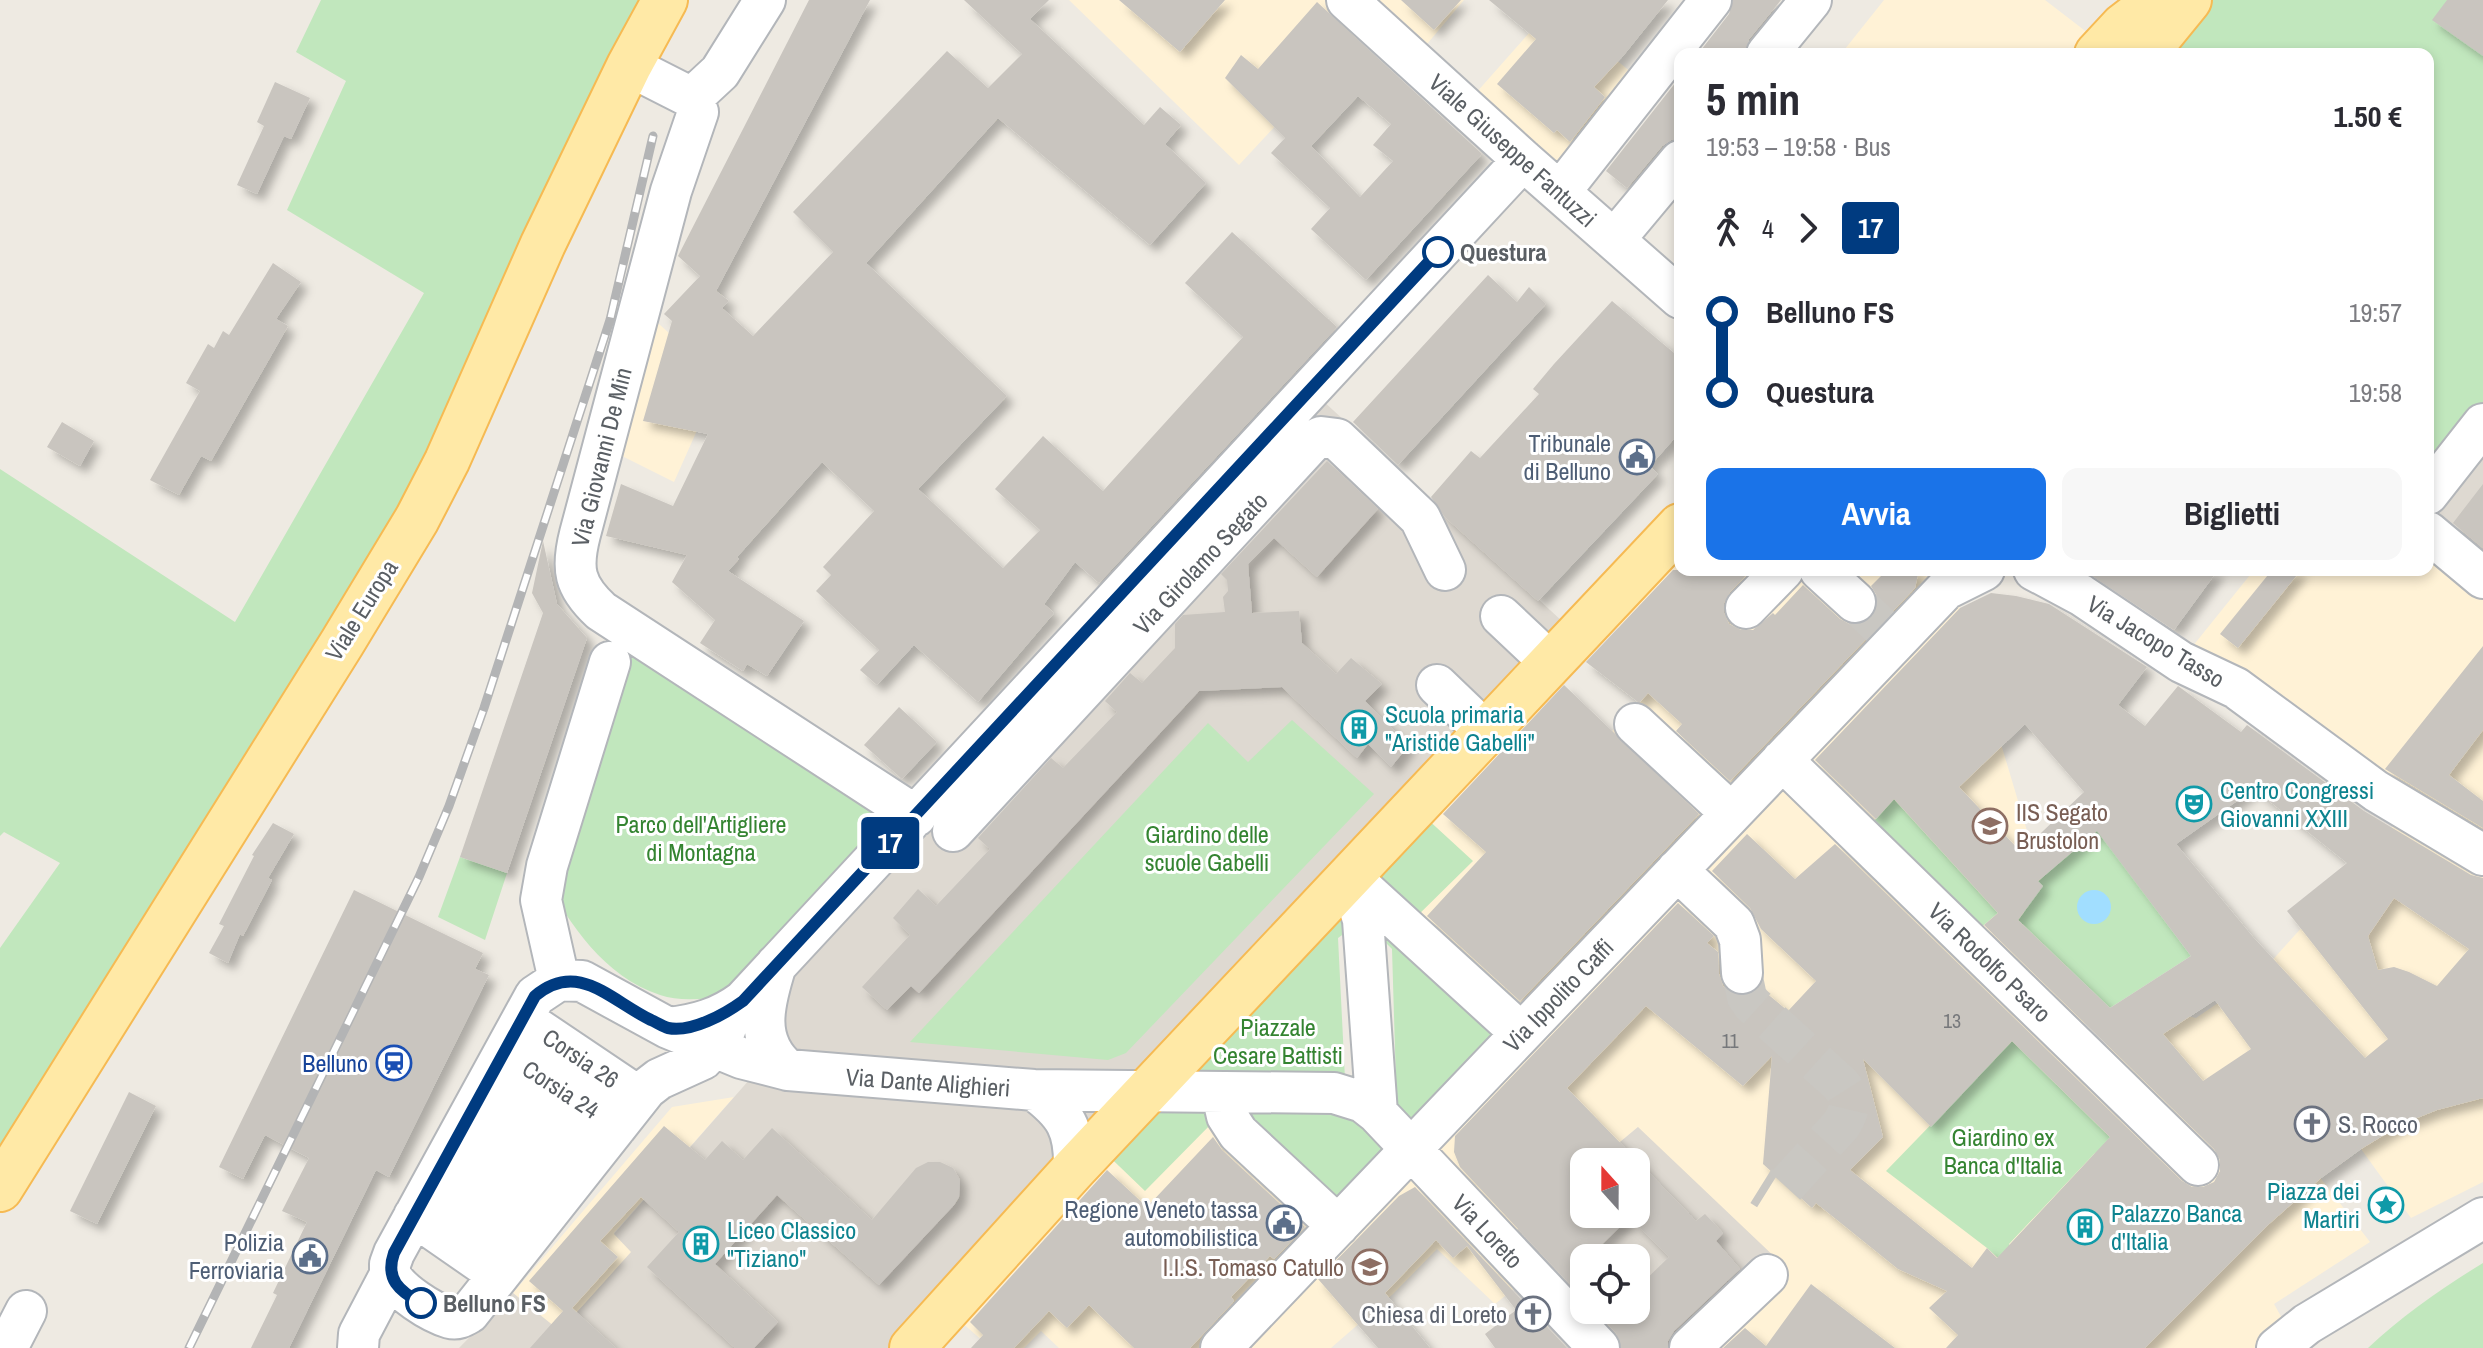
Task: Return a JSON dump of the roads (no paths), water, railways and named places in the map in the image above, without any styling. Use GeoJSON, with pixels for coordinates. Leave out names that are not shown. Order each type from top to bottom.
{"type":"FeatureCollection","features":[{"type":"Feature","properties":{"kind":"main road","name":"Viale Europa"},"geometry":{"type":"LineString","coordinates":[[0,1189],[417,519],[447,461],[543,244],[629,66],[665,0]]}},
{"type":"Feature","properties":{"kind":"main road"},"geometry":{"type":"LineString","coordinates":[[2103,48],[2123,26],[2157,0]]}},
{"type":"Feature","properties":{"kind":"main road"},"geometry":{"type":"LineString","coordinates":[[2150,48],[2189,0]]}},
{"type":"Feature","properties":{"kind":"main road"},"geometry":{"type":"LineString","coordinates":[[912,1348],[1074,1169],[1674,532]]}},
{"type":"Feature","properties":{"kind":"street"},"geometry":{"type":"LineString","coordinates":[[629,66],[692,98],[720,72],[765,0]]}},
{"type":"Feature","properties":{"kind":"street","name":"Viale Giuseppe Fantuzzi"},"geometry":{"type":"LineString","coordinates":[[1347,0],[1674,293]]}},
{"type":"Feature","properties":{"kind":"street"},"geometry":{"type":"LineString","coordinates":[[1560,192],[1711,0]]}},
{"type":"Feature","properties":{"kind":"street"},"geometry":{"type":"LineString","coordinates":[[1772,48],[1811,0]]}},
{"type":"Feature","properties":{"kind":"street","name":"Via Giovanni De Min"},"geometry":{"type":"LineString","coordinates":[[692,98],[698,112],[697,121],[671,191],[583,519],[574,564],[576,577],[590,601],[601,611],[916,816]]}},
{"type":"Feature","properties":{"kind":"street"},"geometry":{"type":"LineString","coordinates":[[390,1275],[396,1285],[450,1333],[659,1079],[703,1059],[743,1001],[1523,160]]}},
{"type":"Feature","properties":{"kind":"street"},"geometry":{"type":"LineString","coordinates":[[1614,240],[1674,168]]}},
{"type":"Feature","properties":{"kind":"street"},"geometry":{"type":"LineString","coordinates":[[2434,486],[2483,424]]}},
{"type":"Feature","properties":{"kind":"street","name":"Via Girolamo Segato"},"geometry":{"type":"LineString","coordinates":[[953,831],[1313,441],[1321,437],[1337,439],[1410,505],[1427,529],[1445,570]]}},
{"type":"Feature","properties":{"kind":"street"},"geometry":{"type":"LineString","coordinates":[[2434,537],[2483,578]]}},
{"type":"Feature","properties":{"kind":"street"},"geometry":{"type":"LineString","coordinates":[[1746,608],[1777,576]]}},
{"type":"Feature","properties":{"kind":"street"},"geometry":{"type":"LineString","coordinates":[[1826,576],[1877,623]]}},
{"type":"Feature","properties":{"kind":"street","name":"Via Jacopo Tasso"},"geometry":{"type":"LineString","coordinates":[[2045,576],[2081,595],[2170,655],[2236,688],[2390,800],[2483,855]]}},
{"type":"Feature","properties":{"kind":"street","name":"Via Ippolito Caffi"},"geometry":{"type":"LineString","coordinates":[[1221,1348],[1782,760],[1877,623],[1947,579]]}},
{"type":"Feature","properties":{"kind":"street"},"geometry":{"type":"LineString","coordinates":[[1501,616],[1551,663]]}},
{"type":"Feature","properties":{"kind":"street"},"geometry":{"type":"LineString","coordinates":[[358,1348],[359,1334],[390,1275],[390,1264],[463,1127],[535,996],[559,980],[541,900],[547,866],[610,662]]}},
{"type":"Feature","properties":{"kind":"street"},"geometry":{"type":"LineString","coordinates":[[1437,685],[1486,732]]}},
{"type":"Feature","properties":{"kind":"street"},"geometry":{"type":"LineString","coordinates":[[1635,724],[1731,813]]}},
{"type":"Feature","properties":{"kind":"street","name":"Via Rodolfo Psaro"},"geometry":{"type":"LineString","coordinates":[[1782,760],[2198,1165]]}},
{"type":"Feature","properties":{"kind":"street"},"geometry":{"type":"LineString","coordinates":[[1677,870],[1734,924],[1740,940],[1742,973]]}},
{"type":"Feature","properties":{"kind":"street"},"geometry":{"type":"LineString","coordinates":[[1350,877],[1521,1033]]}},
{"type":"Feature","properties":{"kind":"street"},"geometry":{"type":"LineString","coordinates":[[1350,877],[1363,920],[1377,1113]]}},
{"type":"Feature","properties":{"kind":"street"},"geometry":{"type":"LineString","coordinates":[[776,965],[767,1001],[765,1033],[771,1053],[788,1070]]}},
{"type":"Feature","properties":{"kind":"street","name":"Via Dante Alighieri"},"geometry":{"type":"LineString","coordinates":[[559,980],[582,981],[654,1022],[713,1047],[788,1070],[1034,1090],[1146,1093]]}},
{"type":"Feature","properties":{"kind":"street"},"geometry":{"type":"LineString","coordinates":[[569,1186],[650,1072],[654,1022],[708,1021],[727,1013],[743,1001]]}},
{"type":"Feature","properties":{"kind":"street"},"geometry":{"type":"LineString","coordinates":[[1034,1090],[1064,1116],[1072,1137],[1074,1169]]}},
{"type":"Feature","properties":{"kind":"street"},"geometry":{"type":"LineString","coordinates":[[1146,1093],[1334,1093],[1363,1102],[1411,1149]]}},
{"type":"Feature","properties":{"kind":"street"},"geometry":{"type":"LineString","coordinates":[[1222,1094],[1227,1116],[1238,1133],[1338,1226]]}},
{"type":"Feature","properties":{"kind":"street"},"geometry":{"type":"LineString","coordinates":[[463,1127],[569,1186]]}},
{"type":"Feature","properties":{"kind":"street"},"geometry":{"type":"LineString","coordinates":[[463,1127],[569,1186]]}},
{"type":"Feature","properties":{"kind":"street"},"geometry":{"type":"LineString","coordinates":[[463,1127],[569,1186]]}},
{"type":"Feature","properties":{"kind":"street"},"geometry":{"type":"LineString","coordinates":[[463,1127],[569,1186]]}},
{"type":"Feature","properties":{"kind":"street","name":"Corsia 26"},"geometry":{"type":"LineString","coordinates":[[463,1127],[569,1186]]}},
{"type":"Feature","properties":{"kind":"street","name":"Via Loreto"},"geometry":{"type":"LineString","coordinates":[[1411,1149],[1599,1348]]}},
{"type":"Feature","properties":{"kind":"street"},"geometry":{"type":"LineString","coordinates":[[2268,1348],[2277,1348],[2307,1324],[2483,1218]]}},
{"type":"Feature","properties":{"kind":"street"},"geometry":{"type":"LineString","coordinates":[[1690,1348],[1767,1275]]}},
{"type":"Feature","properties":{"kind":"street"},"geometry":{"type":"LineString","coordinates":[[7,1348],[26,1311]]}},
{"type":"Feature","properties":{"kind":"water"},"geometry":{"type":"Polygon","coordinates":[[[2094,890],[2106,895],[2111,907],[2106,919],[2094,924],[2082,919],[2077,907],[2082,895],[2094,890]]]}},
{"type":"Feature","properties":{"kind":"tunnel"},"geometry":{"type":"LineString","coordinates":[[1855,602],[1881,627]]}},
{"type":"Feature","properties":{"kind":"tunnel"},"geometry":{"type":"LineString","coordinates":[[1742,973],[1747,997],[1752,1004],[1839,1083],[1847,1093],[1849,1103],[1841,1125],[1781,1191],[1769,1191],[1761,1186]]}},
{"type":"Feature","properties":{"kind":"railway"},"geometry":{"type":"LineString","coordinates":[[189,1348],[419,877],[449,806],[484,708],[610,320],[653,136]]}},
{"type":"Feature","properties":{"kind":"place","name":"Questura"},"geometry":{"type":"Point","coordinates":[1438,252]}},
{"type":"Feature","properties":{"kind":"place","name":"Tribunale di Belluno"},"geometry":{"type":"Point","coordinates":[1637,457]}},
{"type":"Feature","properties":{"kind":"place","name":"Scuola primaria \"Aristide Gabelli\""},"geometry":{"type":"Point","coordinates":[1359,728]}},
{"type":"Feature","properties":{"kind":"place","name":"Centro Congressi Giovanni XXIII"},"geometry":{"type":"Point","coordinates":[2194,804]}},
{"type":"Feature","properties":{"kind":"place","name":"IIS Segato Brustolon"},"geometry":{"type":"Point","coordinates":[1990,826]}},
{"type":"Feature","properties":{"kind":"place","name":"Belluno"},"geometry":{"type":"Point","coordinates":[394,1063]}},
{"type":"Feature","properties":{"kind":"place","name":"S. Rocco"},"geometry":{"type":"Point","coordinates":[2312,1124]}},
{"type":"Feature","properties":{"kind":"place","name":"Piazza dei Martiri"},"geometry":{"type":"Point","coordinates":[2386,1205]}},
{"type":"Feature","properties":{"kind":"place","name":"Regione Veneto tassa automobilistica"},"geometry":{"type":"Point","coordinates":[1284,1223]}},
{"type":"Feature","properties":{"kind":"place","name":"Palazzo Banca d'Italia"},"geometry":{"type":"Point","coordinates":[2085,1227]}},
{"type":"Feature","properties":{"kind":"place","name":"Liceo Classico \"Tiziano\""},"geometry":{"type":"Point","coordinates":[701,1244]}},
{"type":"Feature","properties":{"kind":"place","name":"Polizia Ferroviaria"},"geometry":{"type":"Point","coordinates":[310,1256]}},
{"type":"Feature","properties":{"kind":"place","name":"I.I.S. Tomaso Catullo"},"geometry":{"type":"Point","coordinates":[1370,1267]}},
{"type":"Feature","properties":{"kind":"place","name":"Belluno FS"},"geometry":{"type":"Point","coordinates":[421,1303]}},
{"type":"Feature","properties":{"kind":"place","name":"Chiesa di Loreto"},"geometry":{"type":"Point","coordinates":[1533,1314]}},
{"type":"Feature","properties":{"kind":"park label","name":"Parco dell'Artigliere di Montagna"},"geometry":{"type":"Point","coordinates":[701,838]}},
{"type":"Feature","properties":{"kind":"park label","name":"Giardino delle scuole Gabelli"},"geometry":{"type":"Point","coordinates":[1207,848]}},
{"type":"Feature","properties":{"kind":"park label","name":"Piazzale Cesare Battisti"},"geometry":{"type":"Point","coordinates":[1278,1041]}},
{"type":"Feature","properties":{"kind":"park label","name":"Giardino ex Banca d'Italia"},"geometry":{"type":"Point","coordinates":[2003,1151]}}]}
